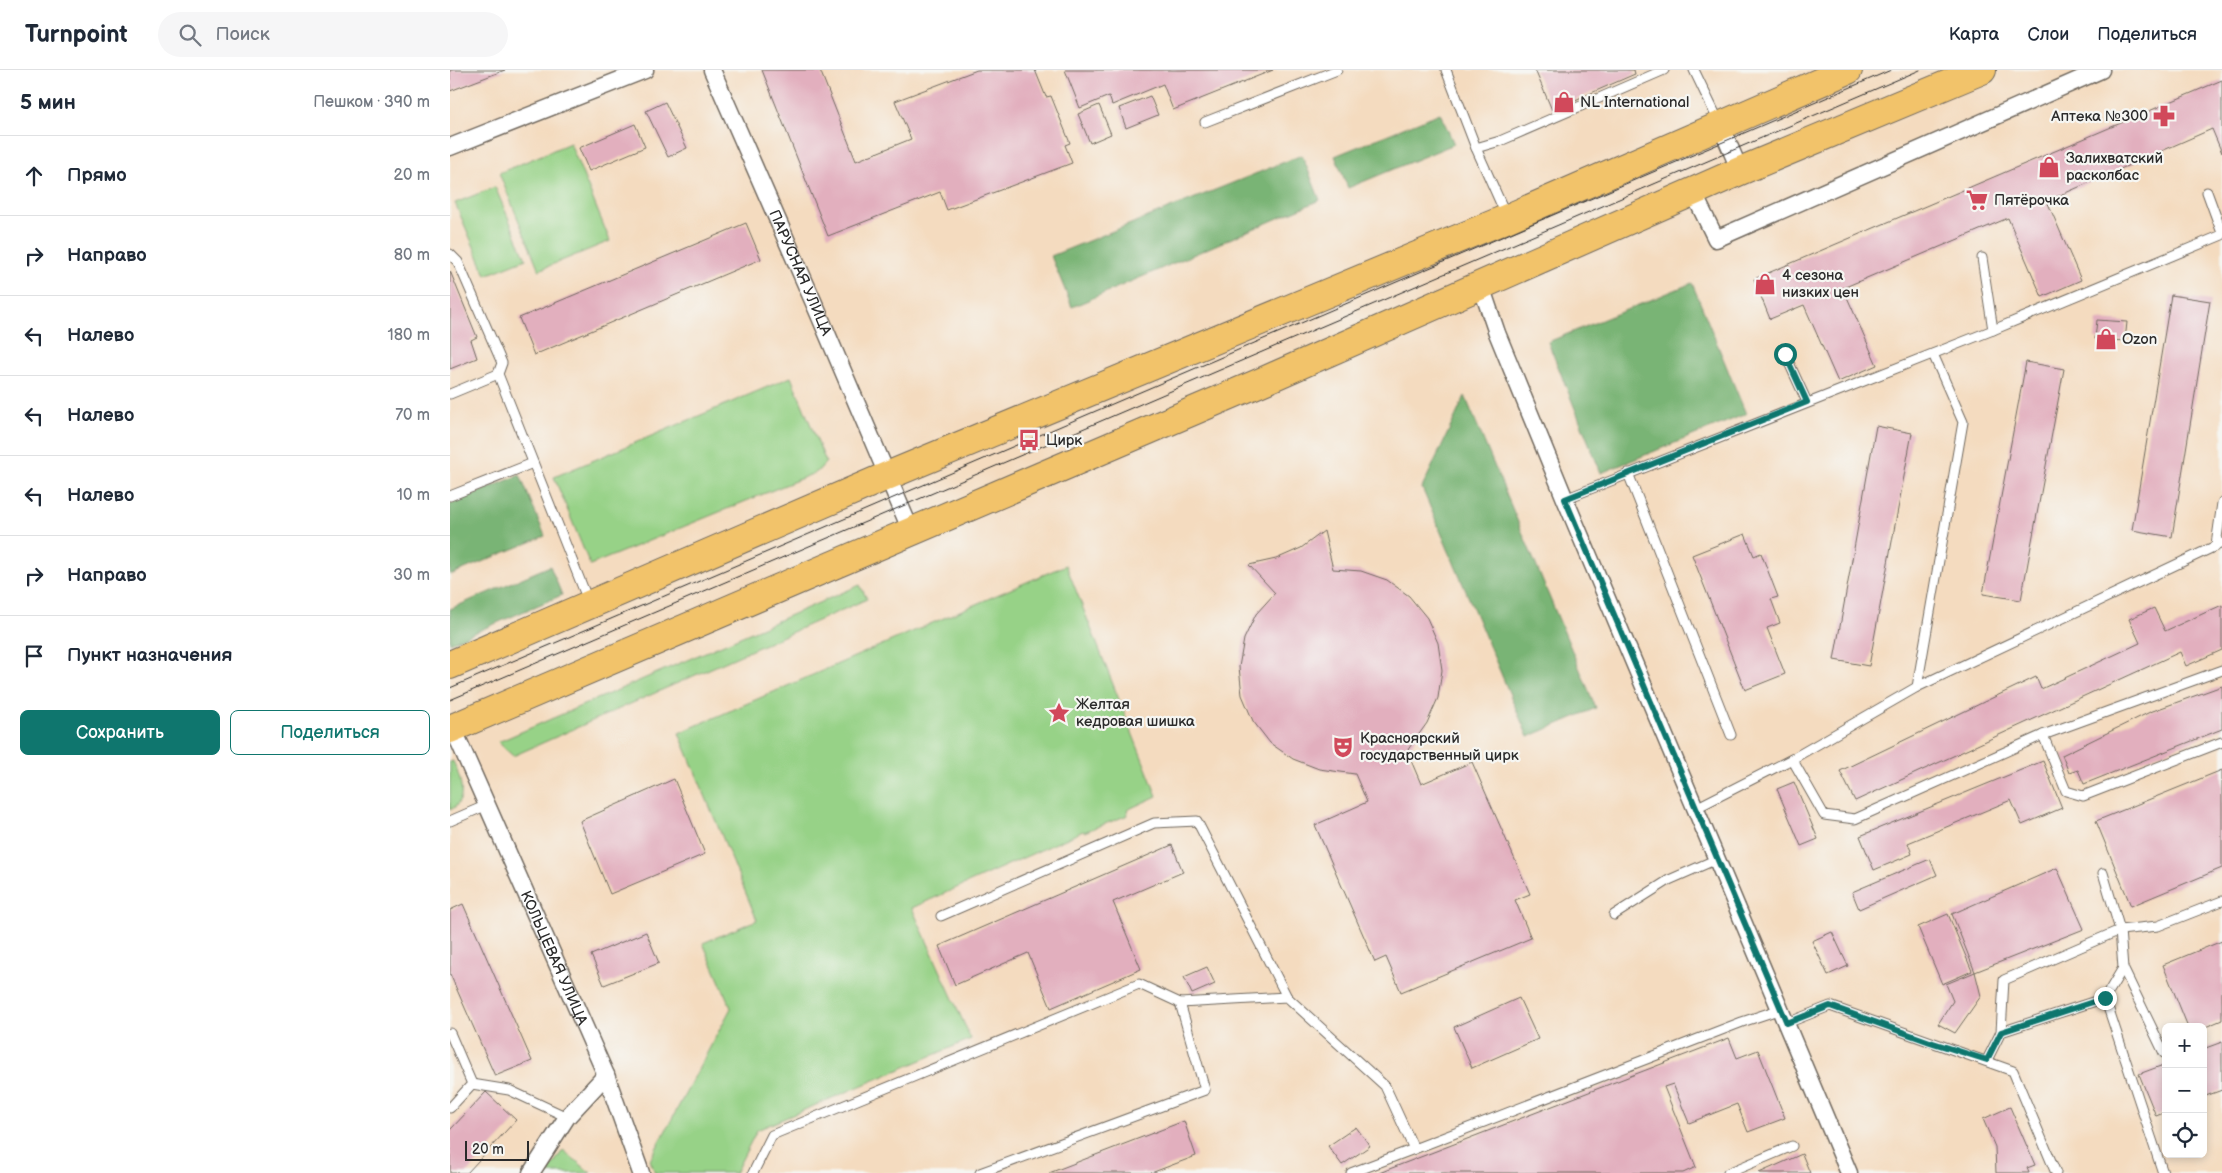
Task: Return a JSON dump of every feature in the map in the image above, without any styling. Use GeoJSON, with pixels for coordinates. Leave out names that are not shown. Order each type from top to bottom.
{"type":"FeatureCollection","features":[{"type":"Feature","properties":{"kind":"highway"},"geometry":{"type":"LineString","coordinates":[[450,665],[887,476],[1508,218],[1720,124],[1848,70]]}},
{"type":"Feature","properties":{"kind":"highway"},"geometry":{"type":"LineString","coordinates":[[452,728],[1481,286],[1740,171],[1982,70]]}},
{"type":"Feature","properties":{"kind":"street"},"geometry":{"type":"LineString","coordinates":[[450,147],[645,70]]}},
{"type":"Feature","properties":{"kind":"street","name":"ПАРУСНАЯ УЛИЦА"},"geometry":{"type":"LineString","coordinates":[[712,70],[818,310],[911,531]]}},
{"type":"Feature","properties":{"kind":"street"},"geometry":{"type":"LineString","coordinates":[[1693,192],[1716,239],[2101,70]]}},
{"type":"Feature","properties":{"kind":"street"},"geometry":{"type":"LineString","coordinates":[[1720,124],[1740,171]]}},
{"type":"Feature","properties":{"kind":"street"},"geometry":{"type":"LineString","coordinates":[[1481,286],[1497,333],[1565,499],[1849,1173]]}},
{"type":"Feature","properties":{"kind":"street","name":"КОЛЬЦЕВАЯ УЛИЦА"},"geometry":{"type":"LineString","coordinates":[[452,728],[606,1075],[641,1173]]}},
{"type":"Feature","properties":{"kind":"street"},"geometry":{"type":"LineString","coordinates":[[531,1173],[567,1117],[606,1075]]}},
{"type":"Feature","properties":{"kind":"lane"},"geometry":{"type":"LineString","coordinates":[[1205,122],[1337,70]]}},
{"type":"Feature","properties":{"kind":"lane"},"geometry":{"type":"LineString","coordinates":[[1446,70],[1476,148],[1508,218]]}},
{"type":"Feature","properties":{"kind":"lane"},"geometry":{"type":"LineString","coordinates":[[1476,148],[1500,141],[1664,70]]}},
{"type":"Feature","properties":{"kind":"lane"},"geometry":{"type":"LineString","coordinates":[[1694,70],[1720,124]]}},
{"type":"Feature","properties":{"kind":"lane"},"geometry":{"type":"LineString","coordinates":[[1565,499],[1993,330],[2222,234],[2207,192]]}},
{"type":"Feature","properties":{"kind":"lane"},"geometry":{"type":"LineString","coordinates":[[450,254],[458,262],[502,363],[498,374],[590,605]]}},
{"type":"Feature","properties":{"kind":"lane"},"geometry":{"type":"LineString","coordinates":[[1982,258],[1993,330]]}},
{"type":"Feature","properties":{"kind":"lane"},"geometry":{"type":"LineString","coordinates":[[1785,354],[1807,402]]}},
{"type":"Feature","properties":{"kind":"lane"},"geometry":{"type":"LineString","coordinates":[[1917,687],[1963,422],[1932,354]]}},
{"type":"Feature","properties":{"kind":"lane"},"geometry":{"type":"LineString","coordinates":[[450,394],[498,374]]}},
{"type":"Feature","properties":{"kind":"lane"},"geometry":{"type":"LineString","coordinates":[[450,496],[533,463]]}},
{"type":"Feature","properties":{"kind":"lane"},"geometry":{"type":"LineString","coordinates":[[1628,474],[1731,734]]}},
{"type":"Feature","properties":{"kind":"lane"},"geometry":{"type":"LineString","coordinates":[[1696,808],[1792,760],[1917,687],[2219,544],[2222,503]]}},
{"type":"Feature","properties":{"kind":"lane"},"geometry":{"type":"LineString","coordinates":[[1792,760],[1824,815],[1855,819],[2043,734],[2222,670]]}},
{"type":"Feature","properties":{"kind":"lane"},"geometry":{"type":"LineString","coordinates":[[2043,734],[2066,792],[2083,796],[2222,742]]}},
{"type":"Feature","properties":{"kind":"lane"},"geometry":{"type":"LineString","coordinates":[[450,821],[487,805]]}},
{"type":"Feature","properties":{"kind":"lane"},"geometry":{"type":"LineString","coordinates":[[940,916],[1154,824],[1197,821],[1287,998],[1385,1086],[1414,1149]]}},
{"type":"Feature","properties":{"kind":"lane"},"geometry":{"type":"LineString","coordinates":[[1614,914],[1669,880],[1717,859]]}},
{"type":"Feature","properties":{"kind":"lane"},"geometry":{"type":"LineString","coordinates":[[2103,873],[2120,930],[2123,968],[2162,1049]]}},
{"type":"Feature","properties":{"kind":"lane"},"geometry":{"type":"LineString","coordinates":[[1987,1060],[2001,1032],[2004,980],[2120,930],[2158,926],[2222,901]]}},
{"type":"Feature","properties":{"kind":"lane"},"geometry":{"type":"LineString","coordinates":[[2001,1032],[2105,998],[2123,968]]}},
{"type":"Feature","properties":{"kind":"lane"},"geometry":{"type":"LineString","coordinates":[[753,1173],[772,1136],[1139,984],[1180,1003],[1287,998]]}},
{"type":"Feature","properties":{"kind":"lane"},"geometry":{"type":"LineString","coordinates":[[2105,998],[2163,1173]]}},
{"type":"Feature","properties":{"kind":"lane"},"geometry":{"type":"LineString","coordinates":[[980,1173],[1205,1090],[1180,1003]]}},
{"type":"Feature","properties":{"kind":"lane"},"geometry":{"type":"LineString","coordinates":[[1352,1173],[1742,1022],[1784,1016],[1830,1006],[1930,1042],[1987,1060],[2013,1071],[2056,1173]]}},
{"type":"Feature","properties":{"kind":"lane"},"geometry":{"type":"LineString","coordinates":[[450,1033],[472,1084]]}},
{"type":"Feature","properties":{"kind":"lane"},"geometry":{"type":"LineString","coordinates":[[450,1108],[472,1084]]}},
{"type":"Feature","properties":{"kind":"lane"},"geometry":{"type":"LineString","coordinates":[[472,1084],[509,1090],[567,1117]]}},
{"type":"Feature","properties":{"kind":"lane"},"geometry":{"type":"LineString","coordinates":[[1728,1173],[1792,1146]]}},
{"type":"Feature","properties":{"kind":"green space"},"geometry":{"type":"Polygon","coordinates":[[[1440,113],[1454,144],[1348,188],[1335,156],[1440,113]]]}},
{"type":"Feature","properties":{"kind":"green space"},"geometry":{"type":"Polygon","coordinates":[[[570,143],[610,241],[539,270],[499,173],[570,143]]]}},
{"type":"Feature","properties":{"kind":"green space"},"geometry":{"type":"Polygon","coordinates":[[[1302,155],[1320,200],[1072,307],[1051,256],[1302,155]]]}},
{"type":"Feature","properties":{"kind":"green space"},"geometry":{"type":"Polygon","coordinates":[[[495,187],[526,259],[486,275],[455,203],[495,187]]]}},
{"type":"Feature","properties":{"kind":"green space"},"geometry":{"type":"Polygon","coordinates":[[[1692,283],[1746,414],[1601,473],[1548,342],[1692,283]]]}},
{"type":"Feature","properties":{"kind":"green space"},"geometry":{"type":"Polygon","coordinates":[[[791,377],[826,462],[817,472],[590,565],[554,477],[791,377]]]}},
{"type":"Feature","properties":{"kind":"green space"},"geometry":{"type":"Polygon","coordinates":[[[1465,396],[1596,708],[1528,737],[1422,488],[1465,396]]]}},
{"type":"Feature","properties":{"kind":"green space"},"geometry":{"type":"Polygon","coordinates":[[[520,475],[545,536],[450,575],[450,504],[520,475]]]}},
{"type":"Feature","properties":{"kind":"green space"},"geometry":{"type":"Polygon","coordinates":[[[1066,565],[1157,796],[1127,810],[1128,815],[1083,831],[912,908],[971,1039],[757,1130],[735,1173],[655,1173],[650,1160],[731,1008],[703,943],[757,920],[679,733],[1066,565]]]}},
{"type":"Feature","properties":{"kind":"green space"},"geometry":{"type":"Polygon","coordinates":[[[550,566],[562,595],[450,643],[450,609],[550,566]]]}},
{"type":"Feature","properties":{"kind":"green space"},"geometry":{"type":"Polygon","coordinates":[[[860,585],[867,599],[513,756],[498,742],[860,585]]]}},
{"type":"Feature","properties":{"kind":"green space"},"geometry":{"type":"Polygon","coordinates":[[[453,761],[460,780],[461,794],[460,801],[450,810],[450,762],[453,761]]]}},
{"type":"Feature","properties":{"kind":"green space"},"geometry":{"type":"Polygon","coordinates":[[[563,1150],[591,1173],[547,1173],[563,1150]]]}},
{"type":"Feature","properties":{"kind":"building"},"geometry":{"type":"Polygon","coordinates":[[[450,70],[505,70],[450,91],[450,70]]]}},
{"type":"Feature","properties":{"kind":"building"},"geometry":{"type":"Polygon","coordinates":[[[762,70],[820,70],[856,161],[911,139],[895,101],[977,70],[1035,70],[1046,97],[1051,96],[1070,143],[1065,145],[1072,163],[947,210],[940,192],[828,236],[762,70]]]}},
{"type":"Feature","properties":{"kind":"building"},"geometry":{"type":"Polygon","coordinates":[[[1065,70],[1273,70],[1173,110],[1163,84],[1112,105],[1109,96],[1080,108],[1065,70]]]}},
{"type":"Feature","properties":{"kind":"building"},"geometry":{"type":"Polygon","coordinates":[[[1535,70],[1634,70],[1635,74],[1552,110],[1535,70]]]}},
{"type":"Feature","properties":{"kind":"building"},"geometry":{"type":"Polygon","coordinates":[[[2222,80],[2222,153],[2212,129],[2047,201],[2081,280],[2042,297],[2008,218],[1843,288],[1877,365],[1838,382],[1804,305],[1770,319],[1754,279],[2222,80]]]}},
{"type":"Feature","properties":{"kind":"building"},"geometry":{"type":"Polygon","coordinates":[[[1150,96],[1158,115],[1126,128],[1119,108],[1150,96]]]}},
{"type":"Feature","properties":{"kind":"building"},"geometry":{"type":"Polygon","coordinates":[[[665,102],[687,148],[668,157],[646,111],[665,102]]]}},
{"type":"Feature","properties":{"kind":"building"},"geometry":{"type":"Polygon","coordinates":[[[1099,105],[1111,134],[1090,143],[1078,114],[1099,105]]]}},
{"type":"Feature","properties":{"kind":"building"},"geometry":{"type":"Polygon","coordinates":[[[635,124],[645,147],[589,171],[579,148],[635,124]]]}},
{"type":"Feature","properties":{"kind":"building"},"geometry":{"type":"Polygon","coordinates":[[[746,223],[761,259],[534,355],[519,318],[746,223]]]}},
{"type":"Feature","properties":{"kind":"building"},"geometry":{"type":"Polygon","coordinates":[[[450,271],[477,337],[471,340],[477,358],[450,369],[450,271]]]}},
{"type":"Feature","properties":{"kind":"building"},"geometry":{"type":"Polygon","coordinates":[[[2171,295],[2210,301],[2172,537],[2132,530],[2171,295]]]}},
{"type":"Feature","properties":{"kind":"building"},"geometry":{"type":"Polygon","coordinates":[[[2097,320],[2127,322],[2125,341],[2095,339],[2097,320]]]}},
{"type":"Feature","properties":{"kind":"building"},"geometry":{"type":"Polygon","coordinates":[[[2026,362],[2064,369],[2021,600],[1983,594],[2026,362]]]}},
{"type":"Feature","properties":{"kind":"building"},"geometry":{"type":"Polygon","coordinates":[[[1876,426],[1912,433],[1869,666],[1834,660],[1876,426]]]}},
{"type":"Feature","properties":{"kind":"building","name":"Красноярский государственный цирк"},"geometry":{"type":"Polygon","coordinates":[[[1324,531],[1333,569],[1361,571],[1387,580],[1409,596],[1427,618],[1438,643],[1442,670],[1438,698],[1427,723],[1407,751],[1421,784],[1472,762],[1530,894],[1515,900],[1531,938],[1401,992],[1386,957],[1375,962],[1315,825],[1367,802],[1355,774],[1319,769],[1293,759],[1270,743],[1253,721],[1242,695],[1239,667],[1244,639],[1256,614],[1275,593],[1249,565],[1276,559],[1301,548],[1324,531]]]}},
{"type":"Feature","properties":{"kind":"building"},"geometry":{"type":"Polygon","coordinates":[[[1745,534],[1754,556],[1761,553],[1778,597],[1771,599],[1780,623],[1767,628],[1785,674],[1745,690],[1692,555],[1745,534]]]}},
{"type":"Feature","properties":{"kind":"building"},"geometry":{"type":"Polygon","coordinates":[[[2222,605],[2222,650],[2186,666],[2180,652],[1855,801],[1840,771],[2036,677],[2041,689],[2140,643],[2129,619],[2154,608],[2165,631],[2222,605]]]}},
{"type":"Feature","properties":{"kind":"building"},"geometry":{"type":"Polygon","coordinates":[[[2222,686],[2222,729],[2084,784],[2078,770],[2069,773],[2062,755],[2150,712],[2222,686]]]}},
{"type":"Feature","properties":{"kind":"building"},"geometry":{"type":"Polygon","coordinates":[[[2043,761],[2062,808],[2022,825],[2011,800],[1908,843],[1912,854],[1874,870],[1860,836],[2043,761]]]}},
{"type":"Feature","properties":{"kind":"building"},"geometry":{"type":"Polygon","coordinates":[[[2222,770],[2222,868],[2131,906],[2096,821],[2222,770]]]}},
{"type":"Feature","properties":{"kind":"building"},"geometry":{"type":"Polygon","coordinates":[[[674,779],[705,854],[610,894],[580,821],[674,779]]]}},
{"type":"Feature","properties":{"kind":"building"},"geometry":{"type":"Polygon","coordinates":[[[1794,782],[1818,839],[1801,846],[1777,789],[1794,782]]]}},
{"type":"Feature","properties":{"kind":"building"},"geometry":{"type":"Polygon","coordinates":[[[1172,845],[1183,872],[1113,902],[1141,969],[1051,1008],[1028,953],[955,985],[939,946],[1172,845]]]}},
{"type":"Feature","properties":{"kind":"building"},"geometry":{"type":"Polygon","coordinates":[[[1930,859],[1937,875],[1859,909],[1852,892],[1930,859]]]}},
{"type":"Feature","properties":{"kind":"building"},"geometry":{"type":"Polygon","coordinates":[[[2057,868],[2084,929],[1975,972],[1952,914],[2057,868]]]}},
{"type":"Feature","properties":{"kind":"building"},"geometry":{"type":"Polygon","coordinates":[[[463,904],[532,1061],[495,1076],[450,974],[450,910],[463,904]]]}},
{"type":"Feature","properties":{"kind":"building"},"geometry":{"type":"Polygon","coordinates":[[[1948,914],[1972,971],[1942,984],[1918,927],[1948,914]]]}},
{"type":"Feature","properties":{"kind":"building"},"geometry":{"type":"Polygon","coordinates":[[[646,932],[659,963],[604,985],[591,955],[646,932]]]}},
{"type":"Feature","properties":{"kind":"building"},"geometry":{"type":"Polygon","coordinates":[[[1832,932],[1848,966],[1828,975],[1812,941],[1832,932]]]}},
{"type":"Feature","properties":{"kind":"building"},"geometry":{"type":"Polygon","coordinates":[[[2222,941],[2222,1020],[2207,1026],[2207,1023],[2186,1023],[2163,965],[2222,941]]]}},
{"type":"Feature","properties":{"kind":"building"},"geometry":{"type":"Polygon","coordinates":[[[1207,967],[1215,984],[1192,994],[1184,977],[1207,967]]]}},
{"type":"Feature","properties":{"kind":"building"},"geometry":{"type":"Polygon","coordinates":[[[1975,972],[1981,996],[1955,1033],[1938,1024],[1953,1001],[1946,984],[1975,972]]]}},
{"type":"Feature","properties":{"kind":"building"},"geometry":{"type":"Polygon","coordinates":[[[1519,998],[1538,1039],[1472,1068],[1454,1027],[1519,998]]]}},
{"type":"Feature","properties":{"kind":"building"},"geometry":{"type":"Polygon","coordinates":[[[1729,1038],[1737,1058],[1758,1050],[1785,1118],[1748,1132],[1737,1104],[1689,1123],[1673,1084],[1664,1087],[1696,1167],[1683,1173],[1379,1173],[1729,1038]]]}},
{"type":"Feature","properties":{"kind":"building"},"geometry":{"type":"Polygon","coordinates":[[[2222,1042],[2222,1090],[2207,1096],[2207,1068],[2207,1048],[2222,1042]]]}},
{"type":"Feature","properties":{"kind":"building"},"geometry":{"type":"Polygon","coordinates":[[[2162,1065],[2162,1114],[2156,1116],[2139,1074],[2162,1065]]]}},
{"type":"Feature","properties":{"kind":"building"},"geometry":{"type":"Polygon","coordinates":[[[486,1092],[516,1120],[467,1173],[450,1173],[450,1130],[486,1092]]]}},
{"type":"Feature","properties":{"kind":"building"},"geometry":{"type":"Polygon","coordinates":[[[2010,1107],[2035,1165],[2027,1168],[2029,1173],[1996,1173],[1995,1147],[1983,1119],[2010,1107]]]}},
{"type":"Feature","properties":{"kind":"building"},"geometry":{"type":"Polygon","coordinates":[[[1184,1121],[1196,1156],[1151,1173],[1049,1173],[1184,1121]]]}},
{"type":"Feature","properties":{"kind":"building"},"geometry":{"type":"Polygon","coordinates":[[[1356,1127],[1370,1146],[1342,1165],[1328,1146],[1356,1127]]]}},
{"type":"Feature","properties":{"kind":"building"},"geometry":{"type":"Polygon","coordinates":[[[1802,1154],[1810,1173],[1759,1173],[1802,1154]]]}},
{"type":"Feature","properties":{"kind":"tram line"},"geometry":{"type":"LineString","coordinates":[[450,688],[1891,70]]}},
{"type":"Feature","properties":{"kind":"tram line"},"geometry":{"type":"LineString","coordinates":[[450,700],[1920,70]]}},
{"type":"Feature","properties":{"kind":"place","name":"NL International"},"geometry":{"type":"Point","coordinates":[1564,102]}},
{"type":"Feature","properties":{"kind":"place","name":"Аптека №300"},"geometry":{"type":"Point","coordinates":[2164,116]}},
{"type":"Feature","properties":{"kind":"place","name":"Залихватский расколбас"},"geometry":{"type":"Point","coordinates":[2049,167]}},
{"type":"Feature","properties":{"kind":"place","name":"Пятёрочка"},"geometry":{"type":"Point","coordinates":[1977,200]}},
{"type":"Feature","properties":{"kind":"place","name":"4 сезона низких цен"},"geometry":{"type":"Point","coordinates":[1765,284]}},
{"type":"Feature","properties":{"kind":"place","name":"Ozon"},"geometry":{"type":"Point","coordinates":[2106,339]}},
{"type":"Feature","properties":{"kind":"place","name":"Цирк"},"geometry":{"type":"Point","coordinates":[1029,440]}},
{"type":"Feature","properties":{"kind":"place","name":"Желтая кедровая шишка"},"geometry":{"type":"Point","coordinates":[1059,713]}},
{"type":"Feature","properties":{"kind":"place","name":"Красноярский государственный цирк"},"geometry":{"type":"Point","coordinates":[1343,747]}},
{"type":"Feature","properties":{"kind":"route"},"geometry":{"type":"LineString","coordinates":[[1785,354],[1807,402],[1565,499],[1787,1023],[1830,1006],[1930,1042],[1987,1060],[2001,1032],[2105,998]]}}]}
